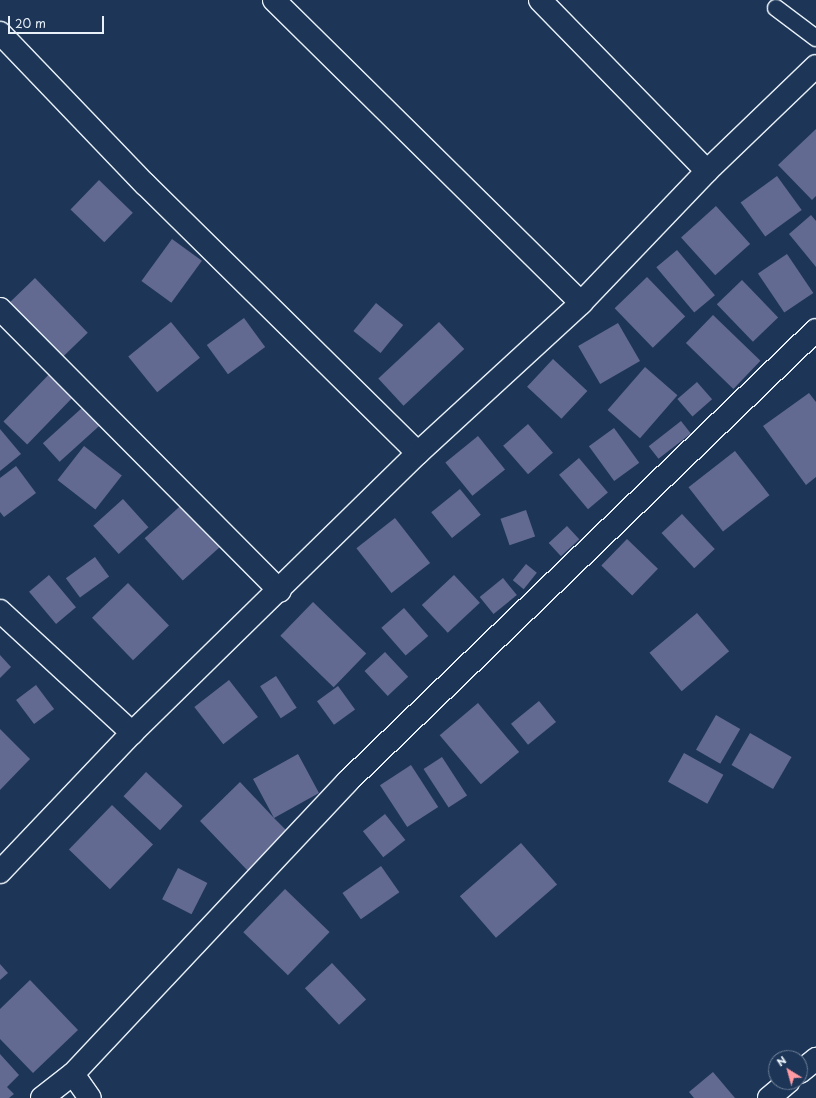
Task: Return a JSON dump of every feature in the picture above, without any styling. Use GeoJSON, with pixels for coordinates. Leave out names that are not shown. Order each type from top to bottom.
{"type":"FeatureCollection","features":[{"type":"Feature","properties":{"kind":"street"},"geometry":{"type":"LineString","coordinates":[[274,0],[581,303]]}},
{"type":"Feature","properties":{"kind":"street"},"geometry":{"type":"LineString","coordinates":[[540,0],[707,171]]}},
{"type":"Feature","properties":{"kind":"street"},"geometry":{"type":"LineString","coordinates":[[0,33],[145,184],[418,453]]}},
{"type":"Feature","properties":{"kind":"street"},"geometry":{"type":"LineString","coordinates":[[2,864],[418,453],[581,303],[707,171],[816,66]]}},
{"type":"Feature","properties":{"kind":"street"},"geometry":{"type":"LineString","coordinates":[[0,309],[280,591]]}},
{"type":"Feature","properties":{"kind":"street"},"geometry":{"type":"LineString","coordinates":[[42,1098],[73,1074],[347,782],[816,330]]}},
{"type":"Feature","properties":{"kind":"street"},"geometry":{"type":"LineString","coordinates":[[0,611],[132,734]]}},
{"type":"Feature","properties":{"kind":"street"},"geometry":{"type":"LineString","coordinates":[[808,1066],[816,1059]]}},
{"type":"Feature","properties":{"kind":"street"},"geometry":{"type":"LineString","coordinates":[[73,1074],[90,1098]]}},
{"type":"Feature","properties":{"kind":"street"},"geometry":{"type":"LineString","coordinates":[[768,1098],[778,1090]]}},
{"type":"Feature","properties":{"kind":"lane"},"geometry":{"type":"LineString","coordinates":[[776,8],[816,38]]}},
{"type":"Feature","properties":{"kind":"building"},"geometry":{"type":"Polygon","coordinates":[[[816,129],[816,196],[812,200],[778,165],[816,129]]]}},
{"type":"Feature","properties":{"kind":"building"},"geometry":{"type":"Polygon","coordinates":[[[777,176],[802,210],[765,236],[741,202],[777,176]]]}},
{"type":"Feature","properties":{"kind":"building"},"geometry":{"type":"Polygon","coordinates":[[[99,180],[133,213],[104,242],[71,209],[99,180]]]}},
{"type":"Feature","properties":{"kind":"building"},"geometry":{"type":"Polygon","coordinates":[[[716,206],[750,244],[715,275],[681,237],[716,206]]]}},
{"type":"Feature","properties":{"kind":"building"},"geometry":{"type":"Polygon","coordinates":[[[811,215],[816,221],[816,267],[789,234],[811,215]]]}},
{"type":"Feature","properties":{"kind":"building"},"geometry":{"type":"Polygon","coordinates":[[[172,239],[202,261],[171,303],[141,281],[172,239]]]}},
{"type":"Feature","properties":{"kind":"building"},"geometry":{"type":"Polygon","coordinates":[[[677,250],[715,295],[694,313],[656,267],[677,250]]]}},
{"type":"Feature","properties":{"kind":"building"},"geometry":{"type":"Polygon","coordinates":[[[787,254],[813,293],[784,313],[758,274],[787,254]]]}},
{"type":"Feature","properties":{"kind":"building"},"geometry":{"type":"Polygon","coordinates":[[[647,277],[685,317],[653,348],[615,308],[647,277]]]}},
{"type":"Feature","properties":{"kind":"building"},"geometry":{"type":"Polygon","coordinates":[[[35,278],[88,333],[62,358],[9,303],[35,278]]]}},
{"type":"Feature","properties":{"kind":"building"},"geometry":{"type":"Polygon","coordinates":[[[742,280],[778,317],[753,342],[717,304],[742,280]]]}},
{"type":"Feature","properties":{"kind":"building"},"geometry":{"type":"Polygon","coordinates":[[[376,303],[403,325],[381,353],[353,331],[376,303]]]}},
{"type":"Feature","properties":{"kind":"building"},"geometry":{"type":"Polygon","coordinates":[[[713,315],[760,361],[733,389],[686,343],[713,315]]]}},
{"type":"Feature","properties":{"kind":"building"},"geometry":{"type":"Polygon","coordinates":[[[244,318],[265,347],[228,374],[207,345],[244,318]]]}},
{"type":"Feature","properties":{"kind":"building"},"geometry":{"type":"Polygon","coordinates":[[[171,322],[200,358],[157,392],[128,357],[171,322]]]}},
{"type":"Feature","properties":{"kind":"building"},"geometry":{"type":"Polygon","coordinates":[[[439,322],[464,349],[404,406],[378,379],[439,322]]]}},
{"type":"Feature","properties":{"kind":"building"},"geometry":{"type":"Polygon","coordinates":[[[618,323],[640,361],[600,384],[578,346],[618,323]]]}},
{"type":"Feature","properties":{"kind":"building"},"geometry":{"type":"Polygon","coordinates":[[[553,359],[587,391],[561,419],[527,387],[553,359]]]}},
{"type":"Feature","properties":{"kind":"building"},"geometry":{"type":"Polygon","coordinates":[[[59,364],[83,387],[27,444],[3,422],[59,364]]]}},
{"type":"Feature","properties":{"kind":"building"},"geometry":{"type":"Polygon","coordinates":[[[645,367],[677,395],[640,438],[608,410],[645,367]]]}},
{"type":"Feature","properties":{"kind":"building"},"geometry":{"type":"Polygon","coordinates":[[[697,382],[712,399],[692,416],[677,399],[697,382]]]}},
{"type":"Feature","properties":{"kind":"building"},"geometry":{"type":"Polygon","coordinates":[[[809,393],[816,402],[816,477],[806,485],[763,426],[809,393]]]}},
{"type":"Feature","properties":{"kind":"building"},"geometry":{"type":"Polygon","coordinates":[[[83,407],[100,426],[60,462],[43,443],[83,407]]]}},
{"type":"Feature","properties":{"kind":"building"},"geometry":{"type":"Polygon","coordinates":[[[681,421],[691,434],[659,459],[649,446],[681,421]]]}},
{"type":"Feature","properties":{"kind":"building"},"geometry":{"type":"Polygon","coordinates":[[[528,424],[553,453],[528,474],[503,446],[528,424]]]}},
{"type":"Feature","properties":{"kind":"building"},"geometry":{"type":"Polygon","coordinates":[[[614,428],[639,463],[614,481],[589,446],[614,428]]]}},
{"type":"Feature","properties":{"kind":"building"},"geometry":{"type":"Polygon","coordinates":[[[0,429],[21,454],[0,471],[0,429]]]}},
{"type":"Feature","properties":{"kind":"building"},"geometry":{"type":"Polygon","coordinates":[[[478,436],[505,469],[472,496],[445,462],[478,436]]]}},
{"type":"Feature","properties":{"kind":"building"},"geometry":{"type":"Polygon","coordinates":[[[84,446],[122,476],[95,509],[58,480],[84,446]]]}},
{"type":"Feature","properties":{"kind":"building"},"geometry":{"type":"Polygon","coordinates":[[[735,451],[769,495],[723,531],[689,487],[735,451]]]}},
{"type":"Feature","properties":{"kind":"building"},"geometry":{"type":"Polygon","coordinates":[[[579,458],[608,492],[588,509],[559,475],[579,458]]]}},
{"type":"Feature","properties":{"kind":"building"},"geometry":{"type":"Polygon","coordinates":[[[16,466],[36,493],[4,517],[0,512],[0,478],[16,466]]]}},
{"type":"Feature","properties":{"kind":"building"},"geometry":{"type":"Polygon","coordinates":[[[460,489],[481,515],[452,538],[431,512],[460,489]]]}},
{"type":"Feature","properties":{"kind":"building"},"geometry":{"type":"Polygon","coordinates":[[[123,499],[148,527],[119,554],[93,526],[123,499]]]}},
{"type":"Feature","properties":{"kind":"building"},"geometry":{"type":"Polygon","coordinates":[[[187,500],[225,542],[183,580],[145,538],[187,500]]]}},
{"type":"Feature","properties":{"kind":"building"},"geometry":{"type":"Polygon","coordinates":[[[526,510],[535,536],[510,545],[500,519],[526,510]]]}},
{"type":"Feature","properties":{"kind":"building"},"geometry":{"type":"Polygon","coordinates":[[[682,514],[715,549],[694,568],[662,533],[682,514]]]}},
{"type":"Feature","properties":{"kind":"building"},"geometry":{"type":"Polygon","coordinates":[[[395,518],[430,563],[391,593],[356,548],[395,518]]]}},
{"type":"Feature","properties":{"kind":"building"},"geometry":{"type":"Polygon","coordinates":[[[567,526],[579,539],[561,556],[549,543],[567,526]]]}},
{"type":"Feature","properties":{"kind":"building"},"geometry":{"type":"Polygon","coordinates":[[[627,539],[658,569],[632,595],[601,566],[627,539]]]}},
{"type":"Feature","properties":{"kind":"building"},"geometry":{"type":"Polygon","coordinates":[[[95,557],[109,576],[80,598],[66,578],[95,557]]]}},
{"type":"Feature","properties":{"kind":"building"},"geometry":{"type":"Polygon","coordinates":[[[526,564],[537,573],[524,589],[513,580],[526,564]]]}},
{"type":"Feature","properties":{"kind":"building"},"geometry":{"type":"Polygon","coordinates":[[[49,575],[76,607],[56,624],[29,592],[49,575]]]}},
{"type":"Feature","properties":{"kind":"building"},"geometry":{"type":"Polygon","coordinates":[[[454,575],[480,603],[448,633],[422,605],[454,575]]]}},
{"type":"Feature","properties":{"kind":"building"},"geometry":{"type":"Polygon","coordinates":[[[503,578],[517,595],[494,614],[480,597],[503,578]]]}},
{"type":"Feature","properties":{"kind":"building"},"geometry":{"type":"Polygon","coordinates":[[[128,583],[169,625],[133,660],[92,618],[128,583]]]}},
{"type":"Feature","properties":{"kind":"building"},"geometry":{"type":"Polygon","coordinates":[[[313,602],[366,653],[334,687],[280,636],[313,602]]]}},
{"type":"Feature","properties":{"kind":"building"},"geometry":{"type":"Polygon","coordinates":[[[404,608],[428,636],[406,656],[381,628],[404,608]]]}},
{"type":"Feature","properties":{"kind":"building"},"geometry":{"type":"Polygon","coordinates":[[[697,613],[729,651],[682,691],[650,653],[697,613]]]}},
{"type":"Feature","properties":{"kind":"building"},"geometry":{"type":"Polygon","coordinates":[[[385,652],[408,677],[388,696],[365,671],[385,652]]]}},
{"type":"Feature","properties":{"kind":"building"},"geometry":{"type":"Polygon","coordinates":[[[0,655],[11,667],[0,678],[0,655]]]}},
{"type":"Feature","properties":{"kind":"building"},"geometry":{"type":"Polygon","coordinates":[[[276,676],[297,708],[281,718],[260,686],[276,676]]]}},
{"type":"Feature","properties":{"kind":"building"},"geometry":{"type":"Polygon","coordinates":[[[229,680],[258,717],[223,744],[194,707],[229,680]]]}},
{"type":"Feature","properties":{"kind":"building"},"geometry":{"type":"Polygon","coordinates":[[[36,685],[54,709],[34,724],[16,700],[36,685]]]}},
{"type":"Feature","properties":{"kind":"building"},"geometry":{"type":"Polygon","coordinates":[[[338,686],[355,709],[334,725],[317,701],[338,686]]]}},
{"type":"Feature","properties":{"kind":"building"},"geometry":{"type":"Polygon","coordinates":[[[539,701],[556,722],[528,745],[511,724],[539,701]]]}},
{"type":"Feature","properties":{"kind":"building"},"geometry":{"type":"Polygon","coordinates":[[[478,703],[519,752],[481,784],[440,735],[478,703]]]}},
{"type":"Feature","properties":{"kind":"building"},"geometry":{"type":"Polygon","coordinates":[[[716,715],[740,729],[720,764],[696,750],[716,715]]]}},
{"type":"Feature","properties":{"kind":"building"},"geometry":{"type":"Polygon","coordinates":[[[0,729],[30,759],[0,790],[0,729]]]}},
{"type":"Feature","properties":{"kind":"building"},"geometry":{"type":"Polygon","coordinates":[[[750,733],[792,757],[773,789],[732,765],[750,733]]]}},
{"type":"Feature","properties":{"kind":"building"},"geometry":{"type":"Polygon","coordinates":[[[684,753],[723,775],[707,804],[668,782],[684,753]]]}},
{"type":"Feature","properties":{"kind":"building"},"geometry":{"type":"Polygon","coordinates":[[[298,754],[319,793],[274,818],[253,779],[298,754]]]}},
{"type":"Feature","properties":{"kind":"building"},"geometry":{"type":"Polygon","coordinates":[[[442,757],[467,796],[449,808],[424,769],[442,757]]]}},
{"type":"Feature","properties":{"kind":"building"},"geometry":{"type":"Polygon","coordinates":[[[411,765],[438,807],[407,827],[380,785],[411,765]]]}},
{"type":"Feature","properties":{"kind":"building"},"geometry":{"type":"Polygon","coordinates":[[[146,772],[183,806],[160,830],[123,796],[146,772]]]}},
{"type":"Feature","properties":{"kind":"building"},"geometry":{"type":"Polygon","coordinates":[[[240,782],[288,832],[248,871],[200,821],[240,782]]]}},
{"type":"Feature","properties":{"kind":"building"},"geometry":{"type":"Polygon","coordinates":[[[112,805],[153,845],[110,889],[69,850],[112,805]]]}},
{"type":"Feature","properties":{"kind":"building"},"geometry":{"type":"Polygon","coordinates":[[[385,814],[405,840],[383,857],[363,831],[385,814]]]}},
{"type":"Feature","properties":{"kind":"building"},"geometry":{"type":"Polygon","coordinates":[[[521,843],[557,885],[496,938],[460,896],[521,843]]]}},
{"type":"Feature","properties":{"kind":"building"},"geometry":{"type":"Polygon","coordinates":[[[381,866],[399,892],[361,919],[342,893],[381,866]]]}},
{"type":"Feature","properties":{"kind":"building"},"geometry":{"type":"Polygon","coordinates":[[[178,868],[207,883],[192,914],[162,899],[178,868]]]}},
{"type":"Feature","properties":{"kind":"building"},"geometry":{"type":"Polygon","coordinates":[[[285,889],[330,932],[288,975],[243,932],[285,889]]]}},
{"type":"Feature","properties":{"kind":"building"},"geometry":{"type":"Polygon","coordinates":[[[332,963],[366,1000],[339,1025],[305,988],[332,963]]]}},
{"type":"Feature","properties":{"kind":"building"},"geometry":{"type":"Polygon","coordinates":[[[0,964],[8,973],[0,980],[0,964]]]}},
{"type":"Feature","properties":{"kind":"building"},"geometry":{"type":"Polygon","coordinates":[[[30,980],[78,1030],[33,1073],[0,1039],[0,1009],[30,980]]]}},
{"type":"Feature","properties":{"kind":"building"},"geometry":{"type":"Polygon","coordinates":[[[0,1054],[19,1075],[7,1087],[14,1094],[9,1098],[0,1098],[0,1054]]]}},
{"type":"Feature","properties":{"kind":"building"},"geometry":{"type":"Polygon","coordinates":[[[713,1072],[735,1098],[694,1098],[689,1092],[713,1072]]]}}]}
